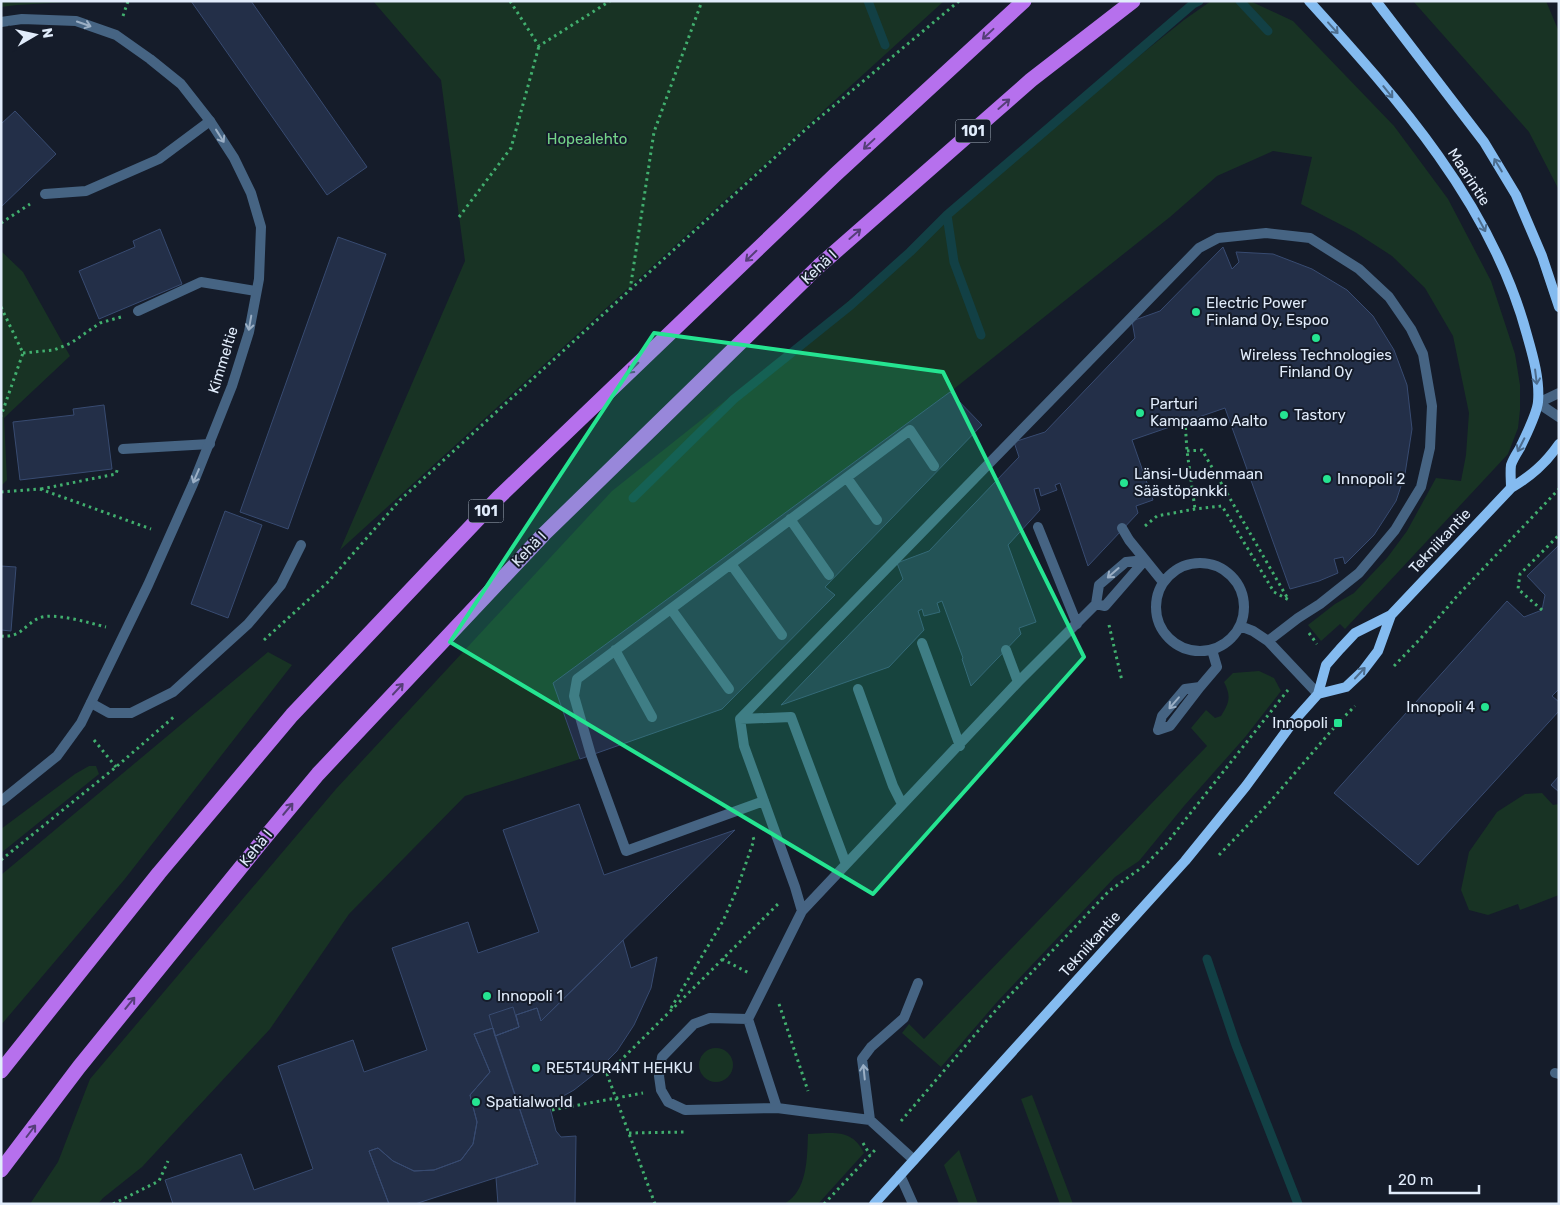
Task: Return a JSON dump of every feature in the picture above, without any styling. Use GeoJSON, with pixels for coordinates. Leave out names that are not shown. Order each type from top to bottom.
{"type":"FeatureCollection","features":[{"type":"Feature","properties":{"kind":"highway","name":"101"},"geometry":{"type":"LineString","coordinates":[[1,1071],[159,873],[292,715],[498,498],[836,174],[1024,1]]}},
{"type":"Feature","properties":{"kind":"highway","name":"Kehä I"},"geometry":{"type":"LineString","coordinates":[[1,1170],[79,1067],[256,847],[318,774],[544,534],[818,266],[1031,80],[1133,1]]}},
{"type":"Feature","properties":{"kind":"main road","name":"Maarintie"},"geometry":{"type":"LineString","coordinates":[[1309,1],[1358,54],[1417,127],[1474,211],[1495,248],[1522,316],[1537,376],[1538,403]]}},
{"type":"Feature","properties":{"kind":"main road","name":"Maarintie"},"geometry":{"type":"LineString","coordinates":[[1376,1],[1484,142],[1516,195],[1542,256],[1559,307]]}},
{"type":"Feature","properties":{"kind":"main road"},"geometry":{"type":"LineString","coordinates":[[1511,488],[1512,464],[1538,403]]}},
{"type":"Feature","properties":{"kind":"main road","name":"Tekniikantie"},"geometry":{"type":"LineString","coordinates":[[874,1204],[1185,861],[1246,786],[1293,722],[1318,694],[1326,665],[1340,649],[1355,633],[1391,615],[1511,488],[1530,477],[1550,457],[1559,444]]}},
{"type":"Feature","properties":{"kind":"main road","name":"Tekniikantie"},"geometry":{"type":"LineString","coordinates":[[1318,694],[1346,687],[1362,672],[1378,651],[1391,615]]}},
{"type":"Feature","properties":{"kind":"street","name":"Kimmeltie"},"geometry":{"type":"LineString","coordinates":[[1,22],[22,19],[76,22],[116,35],[150,59],[181,84],[210,121],[234,158],[251,193],[261,226],[259,279],[249,332],[232,386],[210,444],[170,536],[81,723],[57,756],[1,801]]}},
{"type":"Feature","properties":{"kind":"street"},"geometry":{"type":"LineString","coordinates":[[45,194],[86,191],[159,158],[210,121]]}},
{"type":"Feature","properties":{"kind":"street"},"geometry":{"type":"LineString","coordinates":[[740,719],[1199,248],[1218,238],[1266,233],[1310,238],[1359,269],[1389,297],[1411,329],[1424,354],[1432,406],[1430,448],[1421,487],[1395,530],[1359,573],[1268,641]]}},
{"type":"Feature","properties":{"kind":"street"},"geometry":{"type":"LineString","coordinates":[[138,311],[201,282],[256,291]]}},
{"type":"Feature","properties":{"kind":"street"},"geometry":{"type":"LineString","coordinates":[[1538,403],[1559,393]]}},
{"type":"Feature","properties":{"kind":"street"},"geometry":{"type":"LineString","coordinates":[[1538,403],[1559,416]]}},
{"type":"Feature","properties":{"kind":"street"},"geometry":{"type":"LineString","coordinates":[[764,801],[626,851],[591,755],[574,696],[577,679],[910,430],[934,466]]}},
{"type":"Feature","properties":{"kind":"street"},"geometry":{"type":"LineString","coordinates":[[123,449],[210,444]]}},
{"type":"Feature","properties":{"kind":"street"},"geometry":{"type":"LineString","coordinates":[[846,478],[877,520]]}},
{"type":"Feature","properties":{"kind":"street"},"geometry":{"type":"LineString","coordinates":[[790,519],[829,575]]}},
{"type":"Feature","properties":{"kind":"street"},"geometry":{"type":"LineString","coordinates":[[1038,527],[1077,624]]}},
{"type":"Feature","properties":{"kind":"street"},"geometry":{"type":"LineString","coordinates":[[1122,528],[1129,540],[1163,582]]}},
{"type":"Feature","properties":{"kind":"street"},"geometry":{"type":"LineString","coordinates":[[91,703],[109,713],[131,713],[173,692],[248,624],[280,585],[301,545]]}},
{"type":"Feature","properties":{"kind":"street"},"geometry":{"type":"LineString","coordinates":[[1096,604],[1105,606],[1145,560]]}},
{"type":"Feature","properties":{"kind":"street"},"geometry":{"type":"LineString","coordinates":[[776,1108],[748,1019],[802,911],[902,804],[960,746],[1018,682],[1096,604],[1099,585],[1126,562],[1145,560]]}},
{"type":"Feature","properties":{"kind":"street"},"geometry":{"type":"LineString","coordinates":[[1201,563],[1215,566],[1228,573],[1237,584],[1243,597],[1244,612],[1240,626],[1233,637],[1223,645],[1212,650],[1198,652],[1185,649],[1173,643],[1163,633],[1155,608],[1157,594],[1163,582],[1174,572],[1186,565],[1201,563]]}},
{"type":"Feature","properties":{"kind":"street"},"geometry":{"type":"LineString","coordinates":[[731,564],[782,634]]}},
{"type":"Feature","properties":{"kind":"street"},"geometry":{"type":"LineString","coordinates":[[671,609],[729,689]]}},
{"type":"Feature","properties":{"kind":"street"},"geometry":{"type":"LineString","coordinates":[[1240,626],[1253,631],[1268,641],[1318,694]]}},
{"type":"Feature","properties":{"kind":"street"},"geometry":{"type":"LineString","coordinates":[[922,643],[960,746]]}},
{"type":"Feature","properties":{"kind":"street"},"geometry":{"type":"LineString","coordinates":[[615,650],[652,717]]}},
{"type":"Feature","properties":{"kind":"street"},"geometry":{"type":"LineString","coordinates":[[1006,650],[1018,682]]}},
{"type":"Feature","properties":{"kind":"street"},"geometry":{"type":"LineString","coordinates":[[1200,687],[1185,689],[1162,716],[1158,730],[1170,726],[1217,667],[1212,650]]}},
{"type":"Feature","properties":{"kind":"street"},"geometry":{"type":"LineString","coordinates":[[858,689],[902,804]]}},
{"type":"Feature","properties":{"kind":"street"},"geometry":{"type":"LineString","coordinates":[[740,719],[791,717],[846,864]]}},
{"type":"Feature","properties":{"kind":"street"},"geometry":{"type":"LineString","coordinates":[[740,719],[744,746],[802,911]]}},
{"type":"Feature","properties":{"kind":"street"},"geometry":{"type":"LineString","coordinates":[[870,1120],[862,1059],[872,1046],[904,1018],[918,983]]}},
{"type":"Feature","properties":{"kind":"street"},"geometry":{"type":"LineString","coordinates":[[748,1019],[710,1018],[694,1024],[662,1057],[659,1076],[661,1090],[668,1102],[685,1110],[776,1108],[870,1120],[914,1160]]}},
{"type":"Feature","properties":{"kind":"street"},"geometry":{"type":"LineString","coordinates":[[900,1175],[913,1204]]}},
{"type":"Feature","properties":{"kind":"path"},"geometry":{"type":"LineString","coordinates":[[510,1],[539,46]]}},
{"type":"Feature","properties":{"kind":"path"},"geometry":{"type":"LineString","coordinates":[[460,217],[511,148],[539,46],[610,1]]}},
{"type":"Feature","properties":{"kind":"path"},"geometry":{"type":"LineString","coordinates":[[630,290],[654,132],[702,1]]}},
{"type":"Feature","properties":{"kind":"path"},"geometry":{"type":"LineString","coordinates":[[260,643],[329,581],[400,500],[806,129],[959,1]]}},
{"type":"Feature","properties":{"kind":"path"},"geometry":{"type":"LineString","coordinates":[[1,223],[45,194]]}},
{"type":"Feature","properties":{"kind":"path"},"geometry":{"type":"LineString","coordinates":[[1,307],[23,353],[1,416]]}},
{"type":"Feature","properties":{"kind":"path"},"geometry":{"type":"LineString","coordinates":[[23,353],[54,350],[71,343],[100,323],[138,311]]}},
{"type":"Feature","properties":{"kind":"path"},"geometry":{"type":"LineString","coordinates":[[1185,421],[1195,509],[1222,506],[1274,592],[1288,599]]}},
{"type":"Feature","properties":{"kind":"path"},"geometry":{"type":"LineString","coordinates":[[1,492],[40,489],[116,474],[123,449]]}},
{"type":"Feature","properties":{"kind":"path"},"geometry":{"type":"LineString","coordinates":[[1187,451],[1202,450],[1298,618],[1320,649]]}},
{"type":"Feature","properties":{"kind":"path"},"geometry":{"type":"LineString","coordinates":[[40,489],[170,536]]}},
{"type":"Feature","properties":{"kind":"path"},"geometry":{"type":"LineString","coordinates":[[1542,610],[1518,589],[1520,574],[1559,535]]}},
{"type":"Feature","properties":{"kind":"path"},"geometry":{"type":"LineString","coordinates":[[1,636],[12,637],[41,617],[66,617],[126,631]]}},
{"type":"Feature","properties":{"kind":"path"},"geometry":{"type":"LineString","coordinates":[[1,860],[176,715]]}},
{"type":"Feature","properties":{"kind":"path"},"geometry":{"type":"LineString","coordinates":[[81,723],[116,766]]}},
{"type":"Feature","properties":{"kind":"path"},"geometry":{"type":"LineString","coordinates":[[668,1013],[723,921],[737,889],[754,840],[743,809]]}},
{"type":"Feature","properties":{"kind":"path"},"geometry":{"type":"LineString","coordinates":[[552,1110],[661,1090]]}},
{"type":"Feature","properties":{"kind":"path"},"geometry":{"type":"LineString","coordinates":[[615,1099],[655,1204]]}},
{"type":"Feature","properties":{"kind":"path"},"geometry":{"type":"LineString","coordinates":[[629,1133],[686,1132]]}},
{"type":"Feature","properties":{"kind":"path"},"geometry":{"type":"LineString","coordinates":[[860,1138],[870,1155]]}},
{"type":"Feature","properties":{"kind":"path"},"geometry":{"type":"LineString","coordinates":[[113,1204],[159,1180],[168,1161]]}},
{"type":"Feature","properties":{"kind":"highlighted area"},"geometry":{"type":"Polygon","coordinates":[[[654,333],[943,372],[1084,657],[873,894],[450,642],[654,333]]]}},
{"type":"Feature","properties":{"kind":"green space"},"geometry":{"type":"Polygon","coordinates":[[[1,1],[67,1],[67,2],[1,7],[1,1]]]}},
{"type":"Feature","properties":{"kind":"green space","name":"Hopealehto"},"geometry":{"type":"Polygon","coordinates":[[[373,1],[944,1],[340,550],[465,261],[441,80],[373,1]]]}},
{"type":"Feature","properties":{"kind":"green space"},"geometry":{"type":"Polygon","coordinates":[[[1211,1],[1250,1],[1293,21],[1394,126],[1448,199],[1491,281],[1515,354],[1520,385],[1520,410],[1518,428],[1508,454],[1345,629],[1340,624],[1321,641],[1308,625],[1335,604],[1354,593],[1387,558],[1407,531],[1436,478],[1461,481],[1466,455],[1469,413],[1453,336],[1425,288],[1392,256],[1355,232],[1301,204],[1312,157],[1273,151],[1217,176],[1170,217],[950,392],[580,759],[465,796],[349,914],[270,1029],[142,1167],[98,1204],[30,1204],[58,1162],[90,1079],[336,789],[612,491],[818,327],[1129,64],[1211,1]]]}},
{"type":"Feature","properties":{"kind":"green space"},"geometry":{"type":"Polygon","coordinates":[[[1413,1],[1546,1],[1559,32],[1559,190],[1529,132],[1413,1]]]}},
{"type":"Feature","properties":{"kind":"green space"},"geometry":{"type":"Polygon","coordinates":[[[1,251],[23,272],[70,356],[4,418],[7,480],[1,486],[1,251]]]}},
{"type":"Feature","properties":{"kind":"green space"},"geometry":{"type":"Polygon","coordinates":[[[268,652],[292,665],[124,880],[1,1025],[1,875],[268,652]]]}},
{"type":"Feature","properties":{"kind":"green space"},"geometry":{"type":"Polygon","coordinates":[[[1259,671],[1274,678],[1281,691],[1246,736],[1184,806],[1139,861],[1115,877],[997,1002],[941,1067],[902,1033],[909,1024],[924,1039],[1207,746],[1191,728],[1206,710],[1215,718],[1221,716],[1228,699],[1228,691],[1224,682],[1233,673],[1259,671]]]}},
{"type":"Feature","properties":{"kind":"green space"},"geometry":{"type":"Polygon","coordinates":[[[89,766],[96,766],[99,774],[1,853],[1,829],[75,774],[89,766]]]}},
{"type":"Feature","properties":{"kind":"green space"},"geometry":{"type":"Polygon","coordinates":[[[1542,793],[1553,805],[1559,804],[1559,895],[1520,910],[1518,904],[1488,915],[1469,910],[1461,890],[1469,852],[1497,812],[1525,794],[1542,793]]]}},
{"type":"Feature","properties":{"kind":"green space"},"geometry":{"type":"Polygon","coordinates":[[[716,1048],[728,1053],[733,1065],[728,1077],[716,1082],[704,1077],[699,1065],[704,1053],[716,1048]]]}},
{"type":"Feature","properties":{"kind":"green space"},"geometry":{"type":"Polygon","coordinates":[[[1032,1095],[1073,1204],[1060,1204],[1021,1099],[1032,1095]]]}},
{"type":"Feature","properties":{"kind":"green space"},"geometry":{"type":"Polygon","coordinates":[[[834,1133],[848,1136],[854,1139],[864,1153],[818,1204],[784,1204],[798,1191],[802,1182],[805,1173],[808,1134],[834,1133]]]}},
{"type":"Feature","properties":{"kind":"green space"},"geometry":{"type":"Polygon","coordinates":[[[959,1150],[978,1204],[959,1204],[944,1165],[959,1150]]]}},
{"type":"Feature","properties":{"kind":"building"},"geometry":{"type":"Polygon","coordinates":[[[191,1],[251,1],[367,167],[327,195],[191,1]]]}},
{"type":"Feature","properties":{"kind":"building"},"geometry":{"type":"Polygon","coordinates":[[[15,111],[56,154],[1,207],[1,124],[15,111]]]}},
{"type":"Feature","properties":{"kind":"building"},"geometry":{"type":"Polygon","coordinates":[[[160,229],[182,284],[99,319],[79,271],[135,247],[133,241],[160,229]]]}},
{"type":"Feature","properties":{"kind":"building"},"geometry":{"type":"Polygon","coordinates":[[[338,237],[386,254],[288,529],[240,512],[338,237]]]}},
{"type":"Feature","properties":{"kind":"building","name":"Innopoli 2"},"geometry":{"type":"Polygon","coordinates":[[[1223,247],[1232,269],[1239,262],[1236,252],[1273,254],[1312,269],[1347,290],[1373,316],[1394,350],[1407,385],[1412,429],[1405,474],[1396,501],[1374,535],[1345,564],[1343,557],[1334,559],[1338,573],[1319,581],[1290,589],[1225,408],[1132,440],[1153,500],[1136,506],[1138,513],[1088,566],[1060,483],[1055,485],[1057,490],[1041,496],[1039,488],[1034,489],[1040,510],[1008,545],[1036,622],[1019,628],[1021,634],[971,686],[942,601],[937,603],[940,612],[924,616],[922,609],[918,611],[924,630],[889,667],[781,705],[903,579],[897,563],[929,551],[1019,457],[1014,442],[1045,432],[1135,338],[1132,321],[1160,311],[1223,247]]]}},
{"type":"Feature","properties":{"kind":"building"},"geometry":{"type":"Polygon","coordinates":[[[950,392],[982,425],[825,587],[835,595],[722,709],[580,759],[553,683],[950,392]]]}},
{"type":"Feature","properties":{"kind":"building"},"geometry":{"type":"Polygon","coordinates":[[[104,405],[112,469],[20,480],[13,422],[74,415],[73,409],[104,405]]]}},
{"type":"Feature","properties":{"kind":"building"},"geometry":{"type":"Polygon","coordinates":[[[225,511],[262,525],[228,618],[191,604],[225,511]]]}},
{"type":"Feature","properties":{"kind":"building","name":"Innopoli 4"},"geometry":{"type":"Polygon","coordinates":[[[1559,545],[1559,689],[1552,696],[1559,702],[1559,711],[1418,865],[1334,793],[1507,601],[1524,617],[1542,610],[1545,595],[1527,576],[1559,545]]]}},
{"type":"Feature","properties":{"kind":"building"},"geometry":{"type":"Polygon","coordinates":[[[1,566],[16,567],[11,631],[1,630],[1,566]]]}},
{"type":"Feature","properties":{"kind":"building"},"geometry":{"type":"Polygon","coordinates":[[[1559,776],[1559,792],[1551,785],[1559,776]]]}},
{"type":"Feature","properties":{"kind":"building","name":"Innopoli 1"},"geometry":{"type":"Polygon","coordinates":[[[579,804],[604,875],[735,830],[541,1021],[537,1008],[516,1015],[519,1027],[495,1036],[493,1028],[474,1034],[490,1072],[470,1095],[477,1122],[473,1144],[461,1160],[434,1170],[414,1171],[393,1161],[378,1148],[369,1151],[389,1204],[173,1204],[165,1180],[241,1154],[254,1190],[313,1169],[278,1066],[353,1040],[364,1072],[427,1050],[392,948],[468,922],[478,953],[539,932],[503,830],[579,804]]]}},
{"type":"Feature","properties":{"kind":"building"},"geometry":{"type":"Polygon","coordinates":[[[623,940],[631,968],[657,957],[651,988],[634,1025],[617,1051],[593,1075],[574,1090],[549,1104],[556,1131],[561,1137],[576,1136],[575,1204],[498,1204],[496,1178],[538,1164],[495,1036],[519,1027],[516,1015],[537,1008],[541,1021],[623,940]]]}},
{"type":"Feature","properties":{"kind":"building"},"geometry":{"type":"Polygon","coordinates":[[[513,1007],[519,1027],[495,1036],[489,1015],[513,1007]]]}},
{"type":"Feature","properties":{"kind":"building"},"geometry":{"type":"Polygon","coordinates":[[[493,1028],[538,1164],[415,1204],[389,1204],[369,1151],[378,1148],[393,1161],[414,1171],[434,1170],[461,1160],[473,1144],[477,1122],[470,1095],[490,1072],[474,1034],[493,1028]]]}},
{"type":"Feature","properties":{"kind":"waterway"},"geometry":{"type":"LineString","coordinates":[[868,1],[885,45]]}},
{"type":"Feature","properties":{"kind":"waterway"},"geometry":{"type":"LineString","coordinates":[[633,498],[734,399],[851,305],[910,252],[947,215],[1193,4],[1199,1]]}},
{"type":"Feature","properties":{"kind":"waterway"},"geometry":{"type":"LineString","coordinates":[[1240,1],[1268,31]]}},
{"type":"Feature","properties":{"kind":"waterway"},"geometry":{"type":"LineString","coordinates":[[947,215],[954,262],[981,335]]}},
{"type":"Feature","properties":{"kind":"waterway"},"geometry":{"type":"LineString","coordinates":[[1207,959],[1236,1045],[1298,1204]]}},
{"type":"Feature","properties":{"kind":"place","name":"Electric Power Finland Oy, Espoo"},"geometry":{"type":"Point","coordinates":[1196,312]}},
{"type":"Feature","properties":{"kind":"place","name":"Wireless Technologies Finland Oy"},"geometry":{"type":"Point","coordinates":[1316,338]}},
{"type":"Feature","properties":{"kind":"place","name":"Parturi Kampaamo Aalto"},"geometry":{"type":"Point","coordinates":[1140,413]}},
{"type":"Feature","properties":{"kind":"place","name":"Tastory"},"geometry":{"type":"Point","coordinates":[1284,415]}},
{"type":"Feature","properties":{"kind":"place","name":"Innopoli 2"},"geometry":{"type":"Point","coordinates":[1327,479]}},
{"type":"Feature","properties":{"kind":"place","name":"Länsi-Uudenmaan Säästöpankki"},"geometry":{"type":"Point","coordinates":[1124,483]}},
{"type":"Feature","properties":{"kind":"place","name":"Innopoli 4"},"geometry":{"type":"Point","coordinates":[1485,707]}},
{"type":"Feature","properties":{"kind":"place","name":"Innopoli"},"geometry":{"type":"Point","coordinates":[1338,723]}},
{"type":"Feature","properties":{"kind":"place","name":"Innopoli 1"},"geometry":{"type":"Point","coordinates":[487,996]}},
{"type":"Feature","properties":{"kind":"place","name":"RE5T4UR4NT HEHKU"},"geometry":{"type":"Point","coordinates":[536,1068]}},
{"type":"Feature","properties":{"kind":"place","name":"Spatialworld"},"geometry":{"type":"Point","coordinates":[476,1102]}}]}
